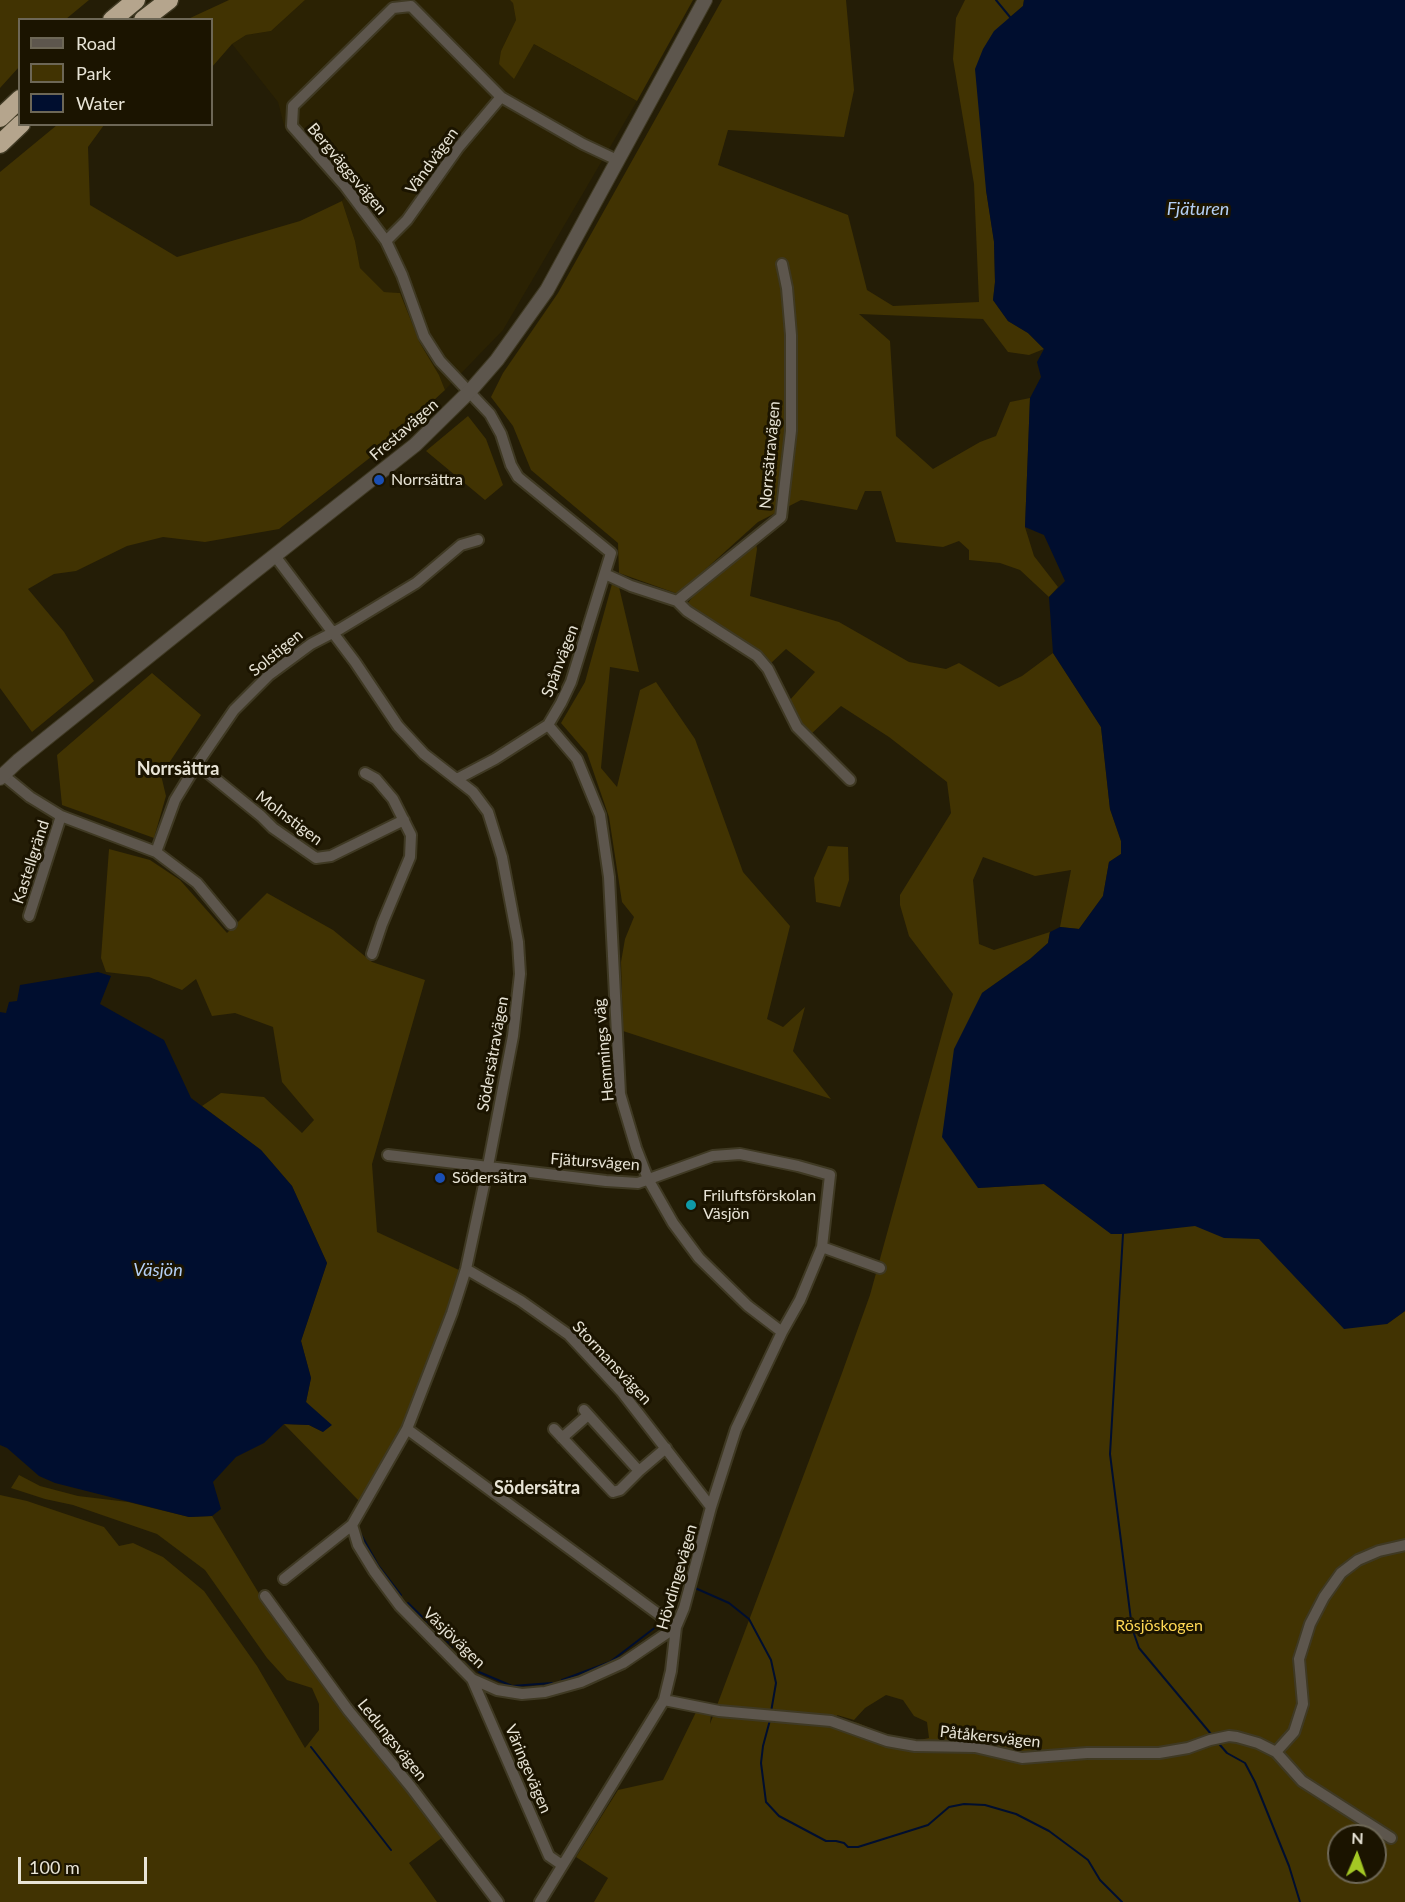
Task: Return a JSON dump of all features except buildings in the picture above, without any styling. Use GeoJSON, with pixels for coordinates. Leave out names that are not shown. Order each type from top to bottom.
{"type":"FeatureCollection","features":[{"type":"Feature","properties":{"kind":"highway"},"geometry":{"type":"LineString","coordinates":[[114,18],[136,0]]}},
{"type":"Feature","properties":{"kind":"highway"},"geometry":{"type":"LineString","coordinates":[[146,18],[169,0]]}},
{"type":"Feature","properties":{"kind":"highway"},"geometry":{"type":"LineString","coordinates":[[0,118],[18,101]]}},
{"type":"Feature","properties":{"kind":"highway"},"geometry":{"type":"LineString","coordinates":[[0,144],[19,126]]}},
{"type":"Feature","properties":{"kind":"street","name":"Frestavägen"},"geometry":{"type":"LineString","coordinates":[[2,776],[415,446],[470,391],[497,360],[547,290],[705,0]]}},
{"type":"Feature","properties":{"kind":"street","name":"Bergväggsvägen"},"geometry":{"type":"LineString","coordinates":[[470,391],[440,361],[424,336],[402,274],[386,241],[345,186],[292,126],[293,106],[393,8],[411,6],[501,97],[617,160]]}},
{"type":"Feature","properties":{"kind":"street","name":"Vändvägen"},"geometry":{"type":"LineString","coordinates":[[386,241],[407,220],[458,148],[501,97]]}},
{"type":"Feature","properties":{"kind":"street","name":"Norrsätravägen"},"geometry":{"type":"LineString","coordinates":[[677,601],[781,517],[791,421],[791,334],[787,288],[782,264]]}},
{"type":"Feature","properties":{"kind":"street"},"geometry":{"type":"LineString","coordinates":[[470,391],[489,414],[501,434],[511,465],[518,477],[611,553],[605,574],[631,586],[677,601],[687,611],[757,657],[768,669],[797,727],[850,780]]}},
{"type":"Feature","properties":{"kind":"street","name":"Solstigen"},"geometry":{"type":"LineString","coordinates":[[156,852],[175,800],[197,764],[234,710],[269,675],[311,644],[416,583],[461,545],[478,540]]}},
{"type":"Feature","properties":{"kind":"street","name":"Södersätravägen"},"geometry":{"type":"LineString","coordinates":[[275,556],[355,662],[398,726],[424,754],[473,792],[488,812],[502,857],[518,942],[520,974],[518,1005],[466,1269],[452,1313],[407,1429],[352,1525],[284,1579]]}},
{"type":"Feature","properties":{"kind":"street","name":"Spånvägen"},"geometry":{"type":"LineString","coordinates":[[457,779],[495,759],[548,725],[571,682],[605,574]]}},
{"type":"Feature","properties":{"kind":"street","name":"Hemmings väg"},"geometry":{"type":"LineString","coordinates":[[548,725],[577,759],[600,815],[609,877],[620,1094],[636,1148],[648,1179],[673,1223],[699,1258],[748,1306],[782,1332]]}},
{"type":"Feature","properties":{"kind":"street","name":"Molnstigen"},"geometry":{"type":"LineString","coordinates":[[197,764],[273,828],[315,858],[331,856],[404,820]]}},
{"type":"Feature","properties":{"kind":"street"},"geometry":{"type":"LineString","coordinates":[[364,773],[376,779],[393,799],[411,835],[410,857],[372,954]]}},
{"type":"Feature","properties":{"kind":"street"},"geometry":{"type":"LineString","coordinates":[[2,776],[61,816],[156,852],[197,883],[231,924]]}},
{"type":"Feature","properties":{"kind":"street","name":"Kastellgränd"},"geometry":{"type":"LineString","coordinates":[[29,916],[61,816]]}},
{"type":"Feature","properties":{"kind":"street","name":"Fjätursvägen"},"geometry":{"type":"LineString","coordinates":[[388,1155],[638,1183],[713,1156],[740,1154],[830,1175]]}},
{"type":"Feature","properties":{"kind":"street","name":"Hövdingevägen"},"geometry":{"type":"LineString","coordinates":[[540,1902],[664,1700],[671,1671],[676,1627],[684,1608],[711,1507],[736,1429],[782,1332],[800,1300],[822,1247],[830,1175]]}},
{"type":"Feature","properties":{"kind":"street"},"geometry":{"type":"LineString","coordinates":[[822,1247],[880,1268]]}},
{"type":"Feature","properties":{"kind":"street","name":"Stormansvägen"},"geometry":{"type":"LineString","coordinates":[[466,1269],[521,1301],[569,1335],[621,1390],[711,1507]]}},
{"type":"Feature","properties":{"kind":"street"},"geometry":{"type":"LineString","coordinates":[[562,1438],[586,1413],[639,1471]]}},
{"type":"Feature","properties":{"kind":"street"},"geometry":{"type":"LineString","coordinates":[[407,1429],[676,1627]]}},
{"type":"Feature","properties":{"kind":"street"},"geometry":{"type":"LineString","coordinates":[[554,1429],[613,1492],[620,1490],[666,1448]]}},
{"type":"Feature","properties":{"kind":"street","name":"Väsjövägen"},"geometry":{"type":"LineString","coordinates":[[352,1525],[358,1545],[400,1606],[472,1679],[497,1690],[522,1694],[545,1692],[581,1682],[623,1663],[676,1627]]}},
{"type":"Feature","properties":{"kind":"street"},"geometry":{"type":"LineString","coordinates":[[1276,1752],[1294,1732],[1303,1704],[1299,1659],[1310,1624],[1324,1596],[1341,1573],[1358,1560],[1379,1551],[1405,1545]]}},
{"type":"Feature","properties":{"kind":"street","name":"Ledungsvägen"},"geometry":{"type":"LineString","coordinates":[[265,1596],[348,1710],[411,1787],[498,1902]]}},
{"type":"Feature","properties":{"kind":"street","name":"Väringevägen"},"geometry":{"type":"LineString","coordinates":[[472,1679],[549,1856],[562,1865]]}},
{"type":"Feature","properties":{"kind":"street","name":"Påtåkersvägen"},"geometry":{"type":"LineString","coordinates":[[664,1700],[719,1711],[831,1720],[887,1741],[915,1746],[975,1747],[1022,1758],[1087,1753],[1159,1753],[1188,1748],[1229,1736],[1258,1743],[1276,1752],[1302,1781],[1391,1838]]}},
{"type":"Feature","properties":{"kind":"shaded area"},"geometry":{"type":"Polygon","coordinates":[[[305,0],[510,0],[513,3],[516,20],[501,51],[513,79],[534,44],[637,101],[503,330],[445,390],[420,343],[400,293],[384,292],[360,268],[355,241],[342,201],[345,197],[285,129],[278,102],[232,44],[246,35],[271,31],[305,0]]]}},
{"type":"Feature","properties":{"kind":"green space"},"geometry":{"type":"Polygon","coordinates":[[[0,0],[89,0],[67,18],[18,18],[18,68],[0,88],[0,0]]]}},
{"type":"Feature","properties":{"kind":"green space"},"geometry":{"type":"Polygon","coordinates":[[[229,0],[305,0],[271,31],[246,35],[232,44],[213,66],[213,18],[190,18],[229,0]]]}},
{"type":"Feature","properties":{"kind":"green space"},"geometry":{"type":"Polygon","coordinates":[[[510,0],[693,0],[637,101],[534,44],[514,79],[499,64],[501,51],[516,20],[513,3],[510,0]]]}},
{"type":"Feature","properties":{"kind":"green space"},"geometry":{"type":"Polygon","coordinates":[[[722,0],[846,0],[854,90],[844,137],[728,130],[718,165],[848,215],[867,290],[893,306],[979,302],[974,184],[953,59],[956,18],[965,0],[1024,0],[1023,6],[1010,17],[986,190],[994,241],[993,300],[1008,321],[1028,333],[1044,349],[1029,355],[1008,352],[983,319],[859,314],[890,341],[896,436],[933,469],[980,442],[996,436],[1010,402],[1030,398],[1025,527],[1034,556],[1058,587],[1049,597],[1020,570],[1000,563],[969,560],[969,550],[959,541],[943,547],[896,542],[881,491],[865,491],[857,510],[801,500],[758,522],[678,594],[619,573],[618,543],[531,470],[513,426],[491,397],[503,373],[558,293],[722,0]]]}},
{"type":"Feature","properties":{"kind":"green space"},"geometry":{"type":"Polygon","coordinates":[[[56,126],[103,126],[88,147],[90,205],[177,257],[300,221],[342,201],[355,241],[360,268],[384,292],[400,293],[420,343],[445,390],[376,453],[279,529],[205,542],[163,537],[127,546],[76,571],[54,574],[28,589],[64,632],[94,681],[32,732],[0,688],[0,172],[56,126]]]}},
{"type":"Feature","properties":{"kind":"green space"},"geometry":{"type":"Polygon","coordinates":[[[468,416],[486,439],[503,485],[485,500],[426,451],[468,416]]]}},
{"type":"Feature","properties":{"kind":"green space","name":"Rösjöskogen"},"geometry":{"type":"Polygon","coordinates":[[[756,543],[750,596],[839,622],[909,662],[946,669],[959,663],[999,687],[1022,676],[1053,653],[1101,727],[1110,809],[1121,841],[1121,854],[1109,862],[1103,896],[1079,929],[1060,927],[1071,870],[1035,876],[983,857],[973,880],[979,944],[994,950],[1050,932],[1048,943],[1030,959],[982,993],[978,1188],[1044,1184],[1112,1234],[1233,1212],[1387,1324],[1405,1311],[1405,1902],[594,1902],[608,1878],[576,1857],[618,1790],[663,1780],[697,1710],[711,1714],[710,1724],[870,1295],[953,994],[909,936],[900,905],[900,895],[951,813],[947,782],[889,737],[841,706],[810,735],[795,717],[789,701],[815,672],[786,649],[770,664],[687,604],[697,591],[756,543]],[[886,1695],[865,1708],[854,1720],[837,1715],[838,1718],[858,1723],[891,1737],[915,1741],[929,1738],[927,1722],[914,1716],[903,1700],[886,1695]]]}},
{"type":"Feature","properties":{"kind":"green space"},"geometry":{"type":"Polygon","coordinates":[[[612,584],[619,587],[639,672],[610,667],[601,768],[617,787],[640,690],[656,682],[695,739],[743,872],[790,926],[767,1019],[783,1027],[805,1007],[793,1051],[831,1099],[623,1031],[621,962],[625,939],[634,917],[622,902],[609,817],[587,753],[561,723],[585,682],[612,584]]]}},
{"type":"Feature","properties":{"kind":"green space"},"geometry":{"type":"Polygon","coordinates":[[[152,673],[201,715],[161,775],[166,796],[154,838],[62,805],[57,755],[152,673]]]}},
{"type":"Feature","properties":{"kind":"green space"},"geometry":{"type":"Polygon","coordinates":[[[828,846],[848,847],[849,880],[840,907],[816,902],[814,878],[828,846]]]}},
{"type":"Feature","properties":{"kind":"green space"},"geometry":{"type":"Polygon","coordinates":[[[109,849],[150,860],[180,880],[227,933],[267,893],[333,930],[372,962],[425,980],[372,1164],[377,1232],[459,1270],[433,1353],[403,1426],[360,1502],[284,1424],[309,1425],[323,1432],[306,1402],[311,1378],[301,1341],[327,1263],[292,1186],[261,1150],[202,1106],[221,1093],[264,1097],[302,1133],[314,1120],[282,1082],[273,1027],[235,1013],[212,1016],[196,979],[182,990],[149,977],[106,972],[101,958],[109,849]]]}},
{"type":"Feature","properties":{"kind":"green space"},"geometry":{"type":"Polygon","coordinates":[[[19,1475],[40,1486],[78,1496],[128,1502],[189,1517],[212,1516],[272,1615],[443,1837],[409,1863],[437,1902],[0,1902],[0,1495],[27,1501],[104,1527],[119,1546],[133,1543],[163,1557],[204,1591],[257,1666],[305,1748],[319,1730],[319,1704],[312,1688],[287,1680],[267,1658],[205,1570],[157,1534],[73,1505],[11,1488],[19,1475]]]}},
{"type":"Feature","properties":{"kind":"water","name":"Fjäturen"},"geometry":{"type":"Polygon","coordinates":[[[1024,0],[1405,0],[1405,1311],[1387,1324],[1344,1329],[1259,1239],[1224,1238],[1195,1226],[1111,1234],[1044,1184],[978,1188],[942,1137],[954,1049],[982,993],[1030,959],[1048,943],[1050,932],[1060,927],[1079,929],[1103,896],[1109,862],[1121,854],[1121,841],[1110,809],[1101,727],[1053,653],[1049,597],[1065,581],[1044,535],[1025,527],[1030,398],[1041,377],[1037,362],[1044,349],[1028,333],[1008,321],[993,300],[994,242],[986,190],[975,69],[994,31],[1023,6],[1024,0]]]}},
{"type":"Feature","properties":{"kind":"water","name":"Väsjön"},"geometry":{"type":"Polygon","coordinates":[[[98,972],[111,976],[100,1004],[164,1040],[191,1098],[261,1150],[292,1186],[327,1263],[301,1341],[311,1378],[306,1402],[332,1425],[323,1432],[309,1425],[284,1424],[264,1443],[236,1457],[213,1482],[221,1509],[212,1516],[189,1517],[55,1483],[39,1476],[7,1448],[0,1445],[0,1012],[6,1013],[9,1002],[17,1001],[20,985],[98,972]]]}},
{"type":"Feature","properties":{"kind":"waterway"},"geometry":{"type":"LineString","coordinates":[[996,0],[1010,17]]}},
{"type":"Feature","properties":{"kind":"waterway"},"geometry":{"type":"LineString","coordinates":[[1123,1234],[1110,1454],[1132,1628],[1139,1648],[1211,1734]]}},
{"type":"Feature","properties":{"kind":"waterway"},"geometry":{"type":"LineString","coordinates":[[359,1531],[378,1565],[401,1595]]}},
{"type":"Feature","properties":{"kind":"waterway"},"geometry":{"type":"LineString","coordinates":[[695,1588],[729,1603],[749,1619],[771,1660],[776,1683],[771,1712]]}},
{"type":"Feature","properties":{"kind":"waterway"},"geometry":{"type":"LineString","coordinates":[[408,1603],[453,1647]]}},
{"type":"Feature","properties":{"kind":"waterway"},"geometry":{"type":"LineString","coordinates":[[562,1680],[610,1662],[661,1623]]}},
{"type":"Feature","properties":{"kind":"waterway"},"geometry":{"type":"LineString","coordinates":[[461,1655],[479,1672],[512,1686],[552,1683]]}},
{"type":"Feature","properties":{"kind":"waterway"},"geometry":{"type":"LineString","coordinates":[[770,1720],[761,1763],[766,1802],[779,1816],[826,1841],[836,1841],[848,1847],[858,1847],[928,1825],[949,1807],[964,1804],[985,1805],[1016,1814],[1049,1831],[1088,1860],[1100,1880],[1122,1902]]}},
{"type":"Feature","properties":{"kind":"waterway"},"geometry":{"type":"LineString","coordinates":[[1220,1745],[1227,1753],[1245,1763],[1255,1782],[1289,1866],[1300,1902]]}},
{"type":"Feature","properties":{"kind":"waterway"},"geometry":{"type":"LineString","coordinates":[[311,1747],[391,1850]]}},
{"type":"Feature","properties":{"kind":"place","name":"Norrsättra"},"geometry":{"type":"Point","coordinates":[379,480]}},
{"type":"Feature","properties":{"kind":"place","name":"Södersätra"},"geometry":{"type":"Point","coordinates":[440,1178]}},
{"type":"Feature","properties":{"kind":"place","name":"Friluftsförskolan Väsjön"},"geometry":{"type":"Point","coordinates":[691,1205]}},
{"type":"Feature","properties":{"kind":"district","name":"Norrsättra"},"geometry":{"type":"Point","coordinates":[178,769]}},
{"type":"Feature","properties":{"kind":"district","name":"Södersätra"},"geometry":{"type":"Point","coordinates":[537,1488]}}]}
